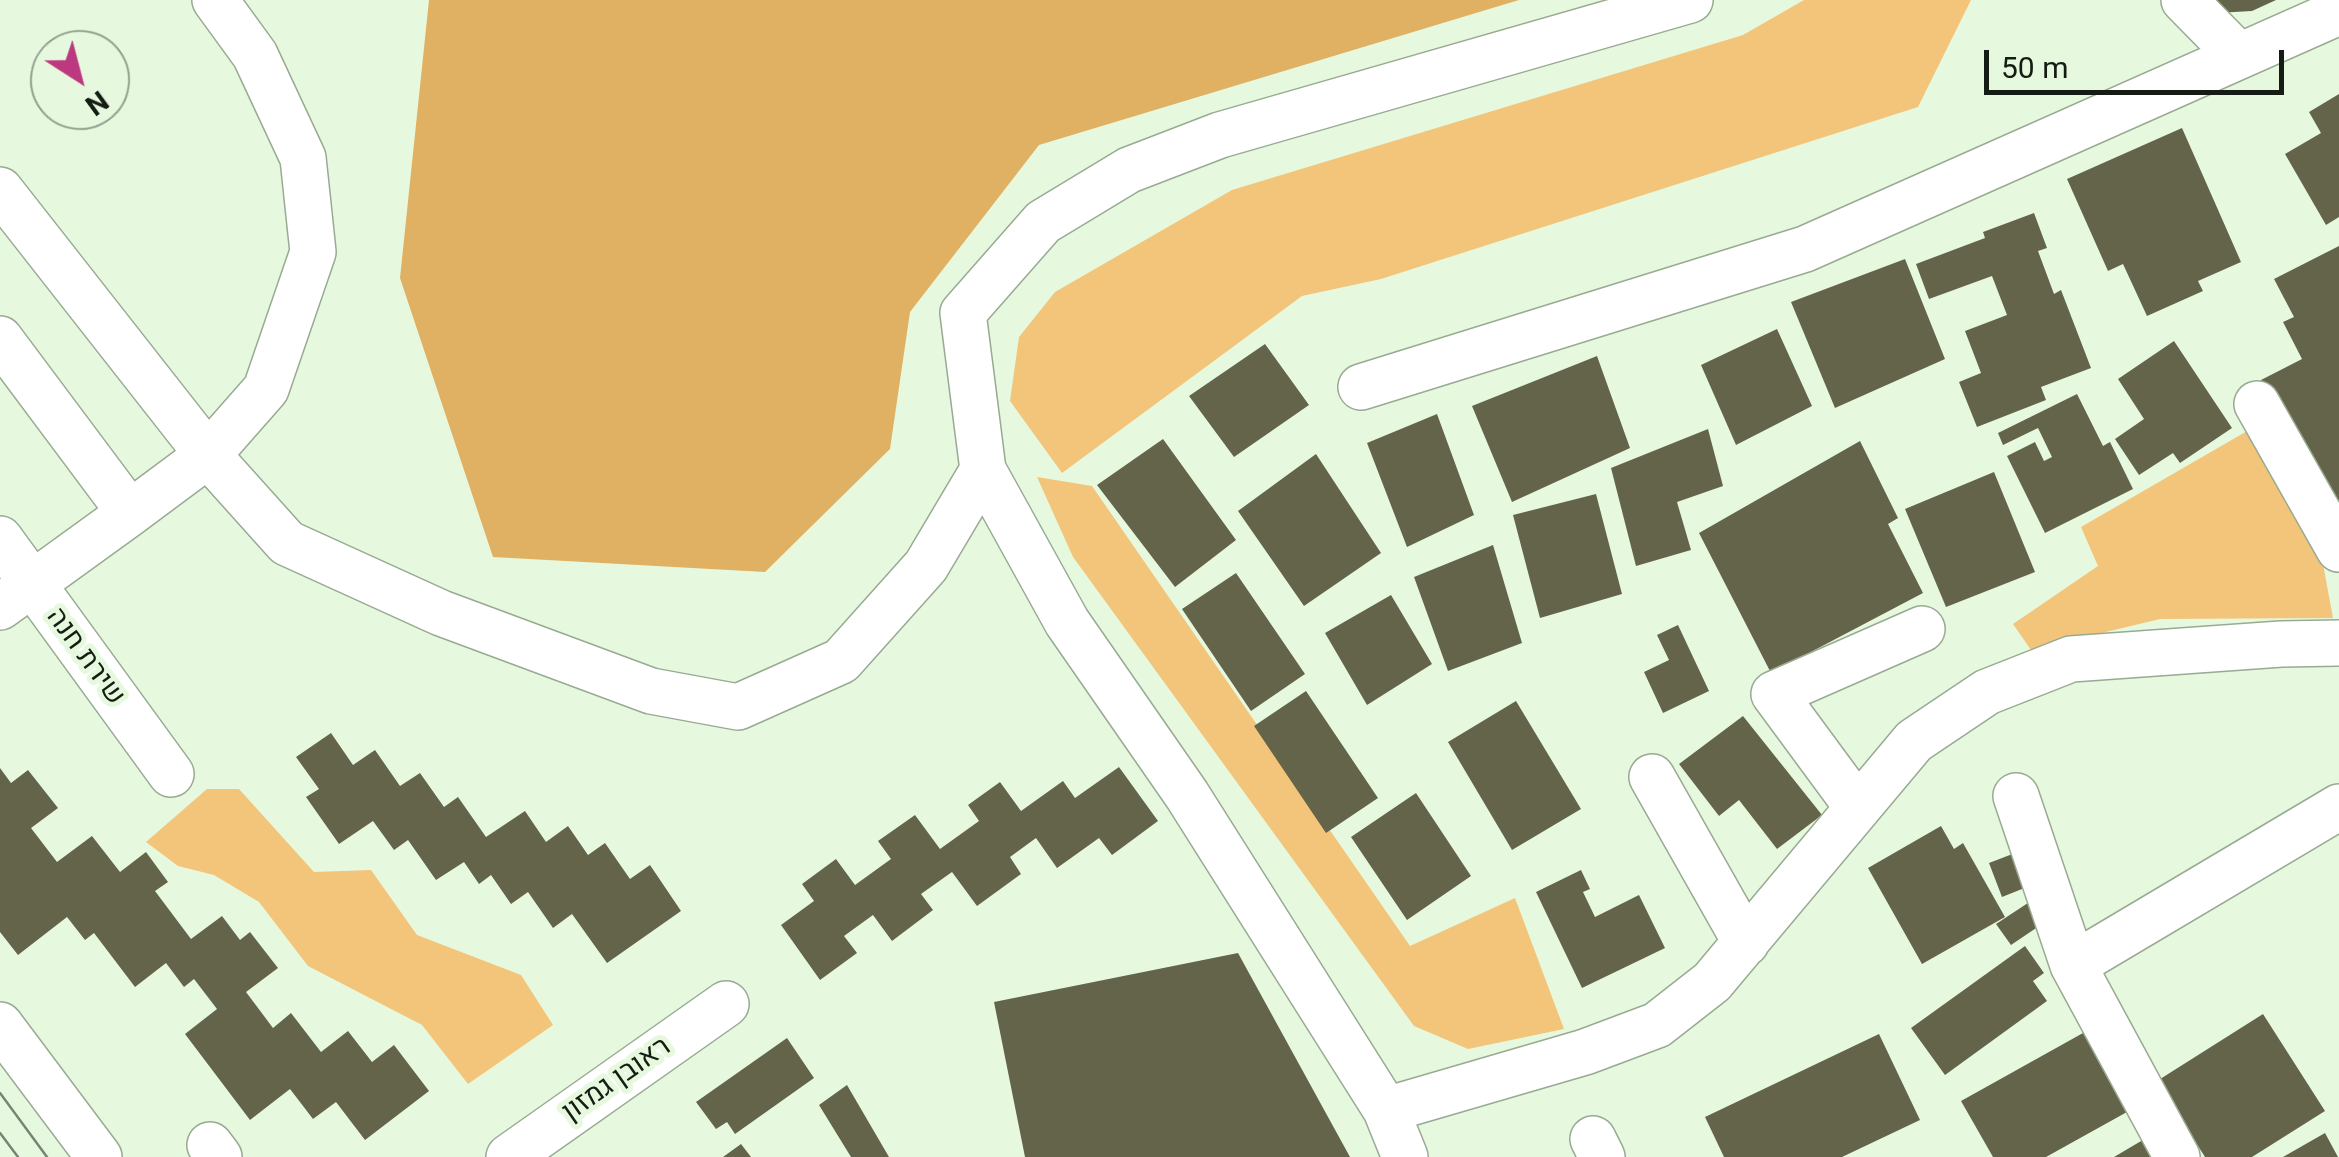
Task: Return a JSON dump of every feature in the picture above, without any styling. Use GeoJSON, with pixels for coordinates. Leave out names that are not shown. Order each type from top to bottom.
{"type":"FeatureCollection","features":[{"type":"Feature","properties":{"kind":"street"},"geometry":{"type":"LineString","coordinates":[[16,595],[208,454],[266,389],[313,252],[303,158],[255,55],[215,0]]}},
{"type":"Feature","properties":{"kind":"street"},"geometry":{"type":"LineString","coordinates":[[1404,1157],[1386,1110],[1187,795],[1067,622],[984,470],[962,313],[1043,222],[1128,170],[1220,135],[1690,0]]}},
{"type":"Feature","properties":{"kind":"street"},"geometry":{"type":"LineString","coordinates":[[2184,0],[2239,56]]}},
{"type":"Feature","properties":{"kind":"street"},"geometry":{"type":"LineString","coordinates":[[1360,387],[1805,249],[2339,12]]}},
{"type":"Feature","properties":{"kind":"street"},"geometry":{"type":"LineString","coordinates":[[0,190],[208,454],[287,543],[441,612],[652,691],[738,707],[842,660],[926,566],[984,470]]}},
{"type":"Feature","properties":{"kind":"street"},"geometry":{"type":"LineString","coordinates":[[0,338],[130,513]]}},
{"type":"Feature","properties":{"kind":"street"},"geometry":{"type":"LineString","coordinates":[[2257,404],[2339,549]]}},
{"type":"Feature","properties":{"kind":"street","name":"שירת חנה"},"geometry":{"type":"LineString","coordinates":[[0,539],[16,595],[171,774]]}},
{"type":"Feature","properties":{"kind":"street"},"geometry":{"type":"LineString","coordinates":[[1858,808],[1774,694],[1922,628]]}},
{"type":"Feature","properties":{"kind":"street"},"geometry":{"type":"LineString","coordinates":[[1386,1110],[1585,1052],[1657,1026],[1712,982],[1914,741],[1987,692],[2071,660],[2339,643]]}},
{"type":"Feature","properties":{"kind":"street"},"geometry":{"type":"LineString","coordinates":[[1652,777],[1746,943]]}},
{"type":"Feature","properties":{"kind":"street"},"geometry":{"type":"LineString","coordinates":[[2016,796],[2073,966],[2177,1157]]}},
{"type":"Feature","properties":{"kind":"street"},"geometry":{"type":"LineString","coordinates":[[2073,966],[2339,807]]}},
{"type":"Feature","properties":{"kind":"street","name":"ראובן גמזון"},"geometry":{"type":"LineString","coordinates":[[518,1155],[726,1004]]}},
{"type":"Feature","properties":{"kind":"street"},"geometry":{"type":"LineString","coordinates":[[0,1025],[98,1157]]}},
{"type":"Feature","properties":{"kind":"shaded area"},"geometry":{"type":"Polygon","coordinates":[[[429,0],[1519,0],[1039,145],[910,312],[890,449],[765,572],[493,557],[400,278],[429,0]]]}},
{"type":"Feature","properties":{"kind":"shaded area"},"geometry":{"type":"Polygon","coordinates":[[[1804,0],[1971,0],[1918,107],[1381,279],[1302,296],[1062,473],[1010,401],[1019,337],[1055,292],[1232,190],[1743,35],[1804,0]]]}},
{"type":"Feature","properties":{"kind":"shaded area"},"geometry":{"type":"Polygon","coordinates":[[[2261,423],[2320,548],[2333,618],[2160,619],[2031,650],[2013,624],[2098,566],[2081,527],[2261,423]]]}},
{"type":"Feature","properties":{"kind":"shaded area"},"geometry":{"type":"Polygon","coordinates":[[[1037,477],[1092,486],[1410,946],[1515,898],[1564,1029],[1468,1049],[1414,1026],[1073,557],[1037,477]]]}},
{"type":"Feature","properties":{"kind":"shaded area"},"geometry":{"type":"Polygon","coordinates":[[[207,789],[239,789],[314,872],[371,870],[417,935],[521,975],[553,1025],[468,1084],[422,1025],[308,966],[259,902],[214,875],[178,866],[146,842],[207,789]]]}},
{"type":"Feature","properties":{"kind":"building"},"geometry":{"type":"Polygon","coordinates":[[[2212,0],[2276,0],[2252,11],[2217,13],[2212,0]]]}},
{"type":"Feature","properties":{"kind":"building"},"geometry":{"type":"Polygon","coordinates":[[[2339,94],[2339,217],[2326,225],[2285,154],[2321,133],[2309,112],[2339,94]]]}},
{"type":"Feature","properties":{"kind":"building"},"geometry":{"type":"Polygon","coordinates":[[[2182,128],[2241,262],[2198,281],[2203,291],[2147,316],[2123,264],[2108,271],[2067,179],[2182,128]]]}},
{"type":"Feature","properties":{"kind":"building"},"geometry":{"type":"Polygon","coordinates":[[[2034,213],[2047,248],[2038,251],[2054,294],[2061,290],[2091,368],[2041,387],[2046,400],[1977,427],[1959,382],[1981,373],[1965,331],[2007,315],[1992,276],[1929,299],[1916,264],[1985,238],[1983,232],[2034,213]]]}},
{"type":"Feature","properties":{"kind":"building"},"geometry":{"type":"Polygon","coordinates":[[[2339,246],[2339,511],[2331,516],[2261,380],[2302,359],[2283,322],[2294,317],[2274,279],[2339,246]]]}},
{"type":"Feature","properties":{"kind":"building"},"geometry":{"type":"Polygon","coordinates":[[[1905,259],[1945,359],[1835,408],[1791,302],[1905,259]]]}},
{"type":"Feature","properties":{"kind":"building"},"geometry":{"type":"Polygon","coordinates":[[[1777,329],[1812,406],[1736,445],[1701,365],[1777,329]]]}},
{"type":"Feature","properties":{"kind":"building"},"geometry":{"type":"Polygon","coordinates":[[[2174,341],[2232,428],[2180,463],[2173,453],[2139,475],[2115,439],[2144,419],[2118,379],[2174,341]]]}},
{"type":"Feature","properties":{"kind":"building"},"geometry":{"type":"Polygon","coordinates":[[[1265,344],[1309,405],[1234,457],[1189,396],[1265,344]]]}},
{"type":"Feature","properties":{"kind":"building"},"geometry":{"type":"Polygon","coordinates":[[[1597,356],[1630,448],[1512,502],[1472,406],[1597,356]]]}},
{"type":"Feature","properties":{"kind":"building"},"geometry":{"type":"Polygon","coordinates":[[[2077,394],[2103,446],[2110,442],[2133,489],[2045,533],[2007,456],[2035,442],[2044,461],[2052,457],[2038,428],[2003,445],[1998,433],[2077,394]]]}},
{"type":"Feature","properties":{"kind":"building"},"geometry":{"type":"Polygon","coordinates":[[[1437,414],[1474,515],[1407,547],[1367,443],[1437,414]]]}},
{"type":"Feature","properties":{"kind":"building"},"geometry":{"type":"Polygon","coordinates":[[[1708,429],[1723,486],[1677,502],[1691,550],[1636,566],[1611,468],[1708,429]]]}},
{"type":"Feature","properties":{"kind":"building"},"geometry":{"type":"Polygon","coordinates":[[[1163,439],[1236,540],[1175,587],[1097,485],[1163,439]]]}},
{"type":"Feature","properties":{"kind":"building"},"geometry":{"type":"Polygon","coordinates":[[[1860,441],[1898,518],[1888,524],[1923,593],[1771,673],[1699,533],[1860,441]]]}},
{"type":"Feature","properties":{"kind":"building"},"geometry":{"type":"Polygon","coordinates":[[[1316,454],[1381,553],[1304,606],[1238,511],[1316,454]]]}},
{"type":"Feature","properties":{"kind":"building"},"geometry":{"type":"Polygon","coordinates":[[[1994,472],[2035,572],[1946,607],[1905,509],[1994,472]]]}},
{"type":"Feature","properties":{"kind":"building"},"geometry":{"type":"Polygon","coordinates":[[[1596,494],[1622,594],[1540,618],[1513,515],[1596,494]]]}},
{"type":"Feature","properties":{"kind":"building"},"geometry":{"type":"Polygon","coordinates":[[[1493,545],[1522,643],[1448,671],[1414,577],[1493,545]]]}},
{"type":"Feature","properties":{"kind":"building"},"geometry":{"type":"Polygon","coordinates":[[[1236,573],[1305,674],[1251,711],[1182,609],[1236,573]]]}},
{"type":"Feature","properties":{"kind":"building"},"geometry":{"type":"Polygon","coordinates":[[[1391,595],[1432,664],[1367,705],[1325,633],[1391,595]]]}},
{"type":"Feature","properties":{"kind":"building"},"geometry":{"type":"Polygon","coordinates":[[[1678,625],[1709,691],[1663,713],[1644,672],[1669,660],[1657,635],[1678,625]]]}},
{"type":"Feature","properties":{"kind":"building"},"geometry":{"type":"Polygon","coordinates":[[[1306,691],[1378,798],[1326,833],[1254,726],[1306,691]]]}},
{"type":"Feature","properties":{"kind":"building"},"geometry":{"type":"Polygon","coordinates":[[[1516,701],[1581,809],[1512,850],[1448,742],[1516,701]]]}},
{"type":"Feature","properties":{"kind":"building"},"geometry":{"type":"Polygon","coordinates":[[[1743,716],[1822,815],[1777,849],[1739,800],[1719,816],[1679,764],[1743,716]]]}},
{"type":"Feature","properties":{"kind":"building"},"geometry":{"type":"Polygon","coordinates":[[[331,733],[353,765],[375,750],[400,786],[420,773],[444,807],[458,797],[486,837],[525,811],[546,842],[568,826],[588,855],[605,843],[630,879],[650,865],[681,911],[607,963],[572,914],[553,928],[528,892],[511,904],[491,875],[479,884],[464,862],[436,880],[408,840],[394,850],[373,821],[339,844],[306,797],[319,789],[296,757],[331,733]]]}},
{"type":"Feature","properties":{"kind":"building"},"geometry":{"type":"Polygon","coordinates":[[[1119,767],[1158,821],[1112,855],[1099,838],[1057,868],[1036,838],[1010,857],[1021,874],[977,906],[952,872],[921,894],[933,910],[892,941],[873,915],[844,936],[857,953],[820,980],[781,925],[814,901],[802,884],[836,859],[855,885],[891,859],[878,841],[915,815],[940,849],[979,821],[968,805],[1000,782],[1021,811],[1063,781],[1075,798],[1119,767]]]}},
{"type":"Feature","properties":{"kind":"building"},"geometry":{"type":"Polygon","coordinates":[[[0,768],[11,783],[28,770],[58,808],[31,828],[57,862],[92,836],[120,872],[146,852],[168,882],[155,891],[191,939],[222,916],[240,940],[250,932],[278,968],[246,992],[273,1028],[291,1013],[321,1052],[348,1031],[372,1062],[394,1045],[429,1091],[365,1140],[336,1102],[313,1119],[290,1089],[250,1120],[185,1034],[217,1009],[194,979],[184,987],[166,963],[135,987],[94,933],[85,940],[67,917],[18,955],[0,932],[0,768]]]}},
{"type":"Feature","properties":{"kind":"building"},"geometry":{"type":"Polygon","coordinates":[[[1416,793],[1471,876],[1407,920],[1351,837],[1416,793]]]}},
{"type":"Feature","properties":{"kind":"building"},"geometry":{"type":"Polygon","coordinates":[[[1941,826],[1954,849],[1963,843],[2005,917],[1922,964],[1868,868],[1941,826]]]}},
{"type":"Feature","properties":{"kind":"building"},"geometry":{"type":"Polygon","coordinates":[[[2015,853],[2027,887],[2002,897],[1989,863],[2015,853]]]}},
{"type":"Feature","properties":{"kind":"building"},"geometry":{"type":"Polygon","coordinates":[[[1581,870],[1590,889],[1583,892],[1595,917],[1639,895],[1665,948],[1582,988],[1536,892],[1581,870]]]}},
{"type":"Feature","properties":{"kind":"building"},"geometry":{"type":"Polygon","coordinates":[[[2037,897],[2051,918],[2011,945],[1996,924],[2037,897]]]}},
{"type":"Feature","properties":{"kind":"building"},"geometry":{"type":"Polygon","coordinates":[[[2025,946],[2044,973],[2033,981],[2047,1001],[1945,1075],[1911,1028],[2025,946]]]}},
{"type":"Feature","properties":{"kind":"building"},"geometry":{"type":"Polygon","coordinates":[[[1238,953],[1350,1157],[1025,1157],[994,1002],[1238,953]]]}},
{"type":"Feature","properties":{"kind":"building"},"geometry":{"type":"Polygon","coordinates":[[[2263,1014],[2325,1111],[2252,1157],[2205,1157],[2157,1081],[2263,1014]]]}},
{"type":"Feature","properties":{"kind":"building"},"geometry":{"type":"Polygon","coordinates":[[[2092,1028],[2136,1107],[2046,1157],[1993,1157],[1961,1101],[2092,1028]]]}},
{"type":"Feature","properties":{"kind":"building"},"geometry":{"type":"Polygon","coordinates":[[[1879,1034],[1920,1120],[1842,1157],[1724,1157],[1705,1117],[1879,1034]]]}},
{"type":"Feature","properties":{"kind":"building"},"geometry":{"type":"Polygon","coordinates":[[[787,1038],[814,1078],[735,1134],[727,1122],[716,1129],[696,1102],[787,1038]]]}},
{"type":"Feature","properties":{"kind":"building"},"geometry":{"type":"Polygon","coordinates":[[[847,1085],[889,1157],[851,1157],[819,1105],[847,1085]]]}},
{"type":"Feature","properties":{"kind":"building"},"geometry":{"type":"Polygon","coordinates":[[[2325,1133],[2338,1157],[2283,1157],[2325,1133]]]}},
{"type":"Feature","properties":{"kind":"building"},"geometry":{"type":"Polygon","coordinates":[[[2153,1134],[2166,1157],[2114,1157],[2153,1134]]]}},
{"type":"Feature","properties":{"kind":"building"},"geometry":{"type":"Polygon","coordinates":[[[741,1144],[751,1157],[723,1157],[741,1144]]]}},
{"type":"Feature","properties":{"kind":"tram line"},"geometry":{"type":"LineString","coordinates":[[0,1093],[47,1157]]}},
{"type":"Feature","properties":{"kind":"tram line"},"geometry":{"type":"LineString","coordinates":[[0,1133],[18,1157]]}}]}
